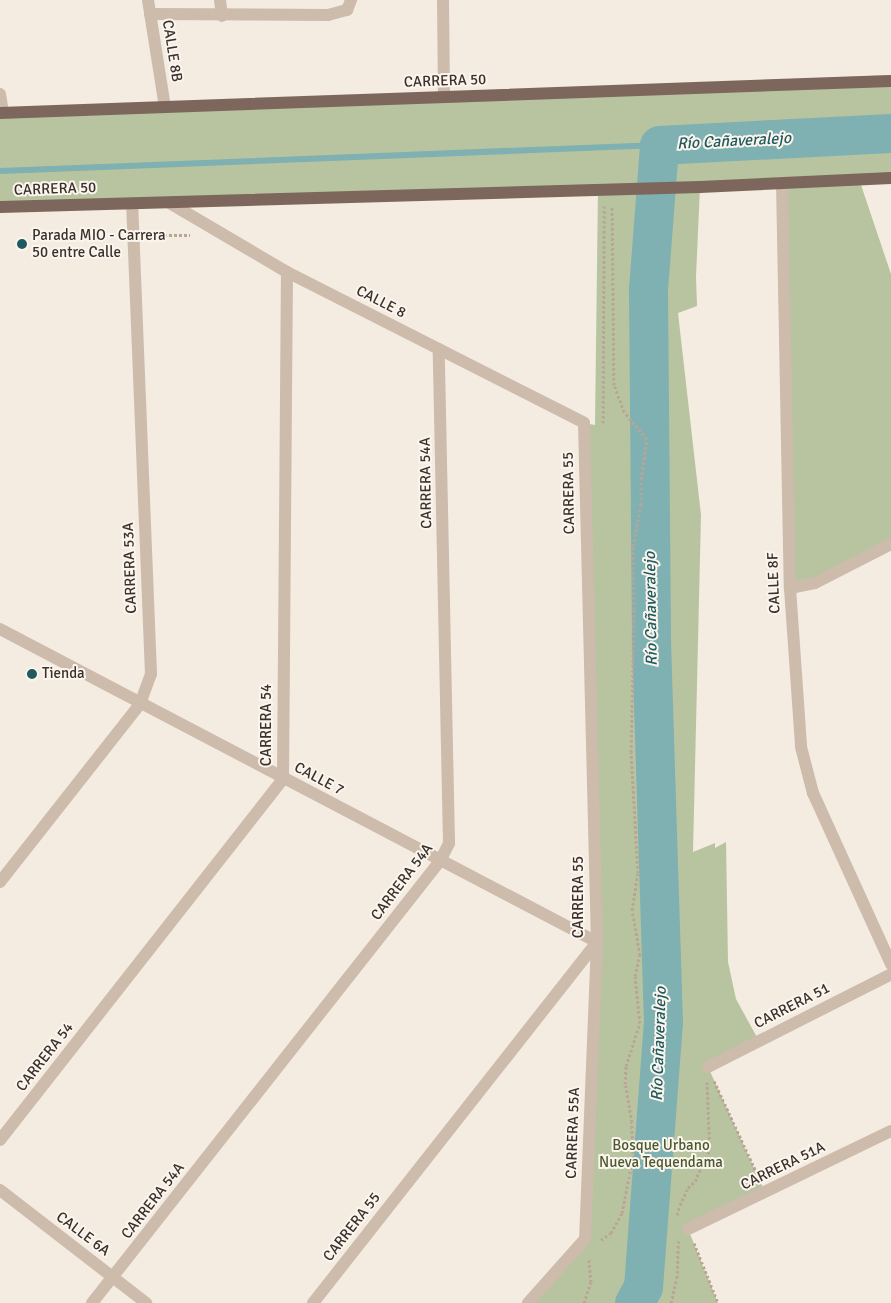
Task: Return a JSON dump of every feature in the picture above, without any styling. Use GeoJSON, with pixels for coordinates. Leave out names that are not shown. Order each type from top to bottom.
{"type":"FeatureCollection","features":[{"type":"Feature","properties":{"kind":"main road","name":"CARRERA 50"},"geometry":{"type":"LineString","coordinates":[[2,113],[891,81]]}},
{"type":"Feature","properties":{"kind":"main road","name":"CARRERA 50"},"geometry":{"type":"LineString","coordinates":[[0,207],[700,187],[891,178]]}},
{"type":"Feature","properties":{"kind":"street","name":"CALLE 8B"},"geometry":{"type":"LineString","coordinates":[[148,0],[165,107]]}},
{"type":"Feature","properties":{"kind":"street"},"geometry":{"type":"LineString","coordinates":[[220,0],[222,16]]}},
{"type":"Feature","properties":{"kind":"street"},"geometry":{"type":"LineString","coordinates":[[150,14],[222,16],[328,15],[347,10],[351,0]]}},
{"type":"Feature","properties":{"kind":"street"},"geometry":{"type":"LineString","coordinates":[[443,0],[444,98]]}},
{"type":"Feature","properties":{"kind":"street"},"geometry":{"type":"LineString","coordinates":[[0,94],[2,113]]}},
{"type":"Feature","properties":{"kind":"street","name":"CALLE 8F"},"geometry":{"type":"LineString","coordinates":[[782,182],[790,588],[801,747],[813,793],[891,964]]}},
{"type":"Feature","properties":{"kind":"street","name":"CALLE 8"},"geometry":{"type":"LineString","coordinates":[[168,202],[287,272],[584,423]]}},
{"type":"Feature","properties":{"kind":"street","name":"CARRERA 53A"},"geometry":{"type":"LineString","coordinates":[[0,882],[140,704],[151,674],[132,203]]}},
{"type":"Feature","properties":{"kind":"street","name":"CARRERA 54"},"geometry":{"type":"LineString","coordinates":[[0,1140],[283,779],[287,272]]}},
{"type":"Feature","properties":{"kind":"street","name":"CARRERA 54A"},"geometry":{"type":"LineString","coordinates":[[92,1303],[440,861],[449,843],[439,349]]}},
{"type":"Feature","properties":{"kind":"street","name":"CARRERA 55"},"geometry":{"type":"LineString","coordinates":[[313,1303],[597,942],[584,423]]}},
{"type":"Feature","properties":{"kind":"street"},"geometry":{"type":"LineString","coordinates":[[790,588],[816,584],[890,548]]}},
{"type":"Feature","properties":{"kind":"street","name":"CALLE 7"},"geometry":{"type":"LineString","coordinates":[[0,630],[597,942]]}},
{"type":"Feature","properties":{"kind":"street","name":"CARRERA 55A"},"geometry":{"type":"LineString","coordinates":[[528,1303],[585,1239],[597,942]]}},
{"type":"Feature","properties":{"kind":"street","name":"CARRERA 51"},"geometry":{"type":"LineString","coordinates":[[708,1067],[891,974]]}},
{"type":"Feature","properties":{"kind":"street","name":"CARRERA 51A"},"geometry":{"type":"LineString","coordinates":[[688,1229],[891,1131]]}},
{"type":"Feature","properties":{"kind":"street","name":"CALLE 6A"},"geometry":{"type":"LineString","coordinates":[[0,1190],[146,1303]]}},
{"type":"Feature","properties":{"kind":"path"},"geometry":{"type":"LineString","coordinates":[[596,1244],[611,1233],[622,1213],[626,1199],[633,1158],[632,1122],[626,1084],[626,1066],[640,1023],[635,989],[635,976],[640,955],[632,910],[638,873],[631,752],[634,609],[633,546],[640,504],[641,479],[647,438],[624,412],[614,385],[614,189]]}},
{"type":"Feature","properties":{"kind":"path"},"geometry":{"type":"LineString","coordinates":[[708,1067],[766,1192]]}},
{"type":"Feature","properties":{"kind":"path"},"geometry":{"type":"LineString","coordinates":[[676,1219],[688,1188],[695,1181],[710,1149],[706,1090],[708,1067]]}},
{"type":"Feature","properties":{"kind":"path"},"geometry":{"type":"LineString","coordinates":[[688,1229],[718,1303]]}},
{"type":"Feature","properties":{"kind":"path"},"geometry":{"type":"LineString","coordinates":[[671,1303],[677,1278],[678,1237]]}},
{"type":"Feature","properties":{"kind":"path"},"geometry":{"type":"LineString","coordinates":[[584,1303],[591,1282],[589,1259]]}},
{"type":"Feature","properties":{"kind":"green space","name":"Bosque Urbano Nueva Tequendama"},"geometry":{"type":"Polygon","coordinates":[[[891,75],[891,178],[859,179],[891,274],[891,544],[790,588],[782,182],[700,187],[696,277],[697,306],[678,313],[701,515],[693,852],[715,843],[715,848],[726,842],[728,962],[736,999],[759,1041],[708,1067],[765,1192],[688,1229],[718,1303],[528,1303],[584,1240],[597,942],[584,423],[595,425],[598,189],[0,207],[0,113],[891,75]]]}},
{"type":"Feature","properties":{"kind":"waterway","name":"Río Cañaveralejo"},"geometry":{"type":"LineString","coordinates":[[634,1303],[643,1287],[663,1023],[651,635],[648,289],[659,145],[891,133]]}},
{"type":"Feature","properties":{"kind":"waterway"},"geometry":{"type":"LineString","coordinates":[[0,171],[659,145]]}},
{"type":"Feature","properties":{"kind":"place","name":"Parada MIO - Carrera 50 entre Calle"},"geometry":{"type":"Point","coordinates":[22,244]}},
{"type":"Feature","properties":{"kind":"place","name":"Tienda"},"geometry":{"type":"Point","coordinates":[32,674]}}]}
